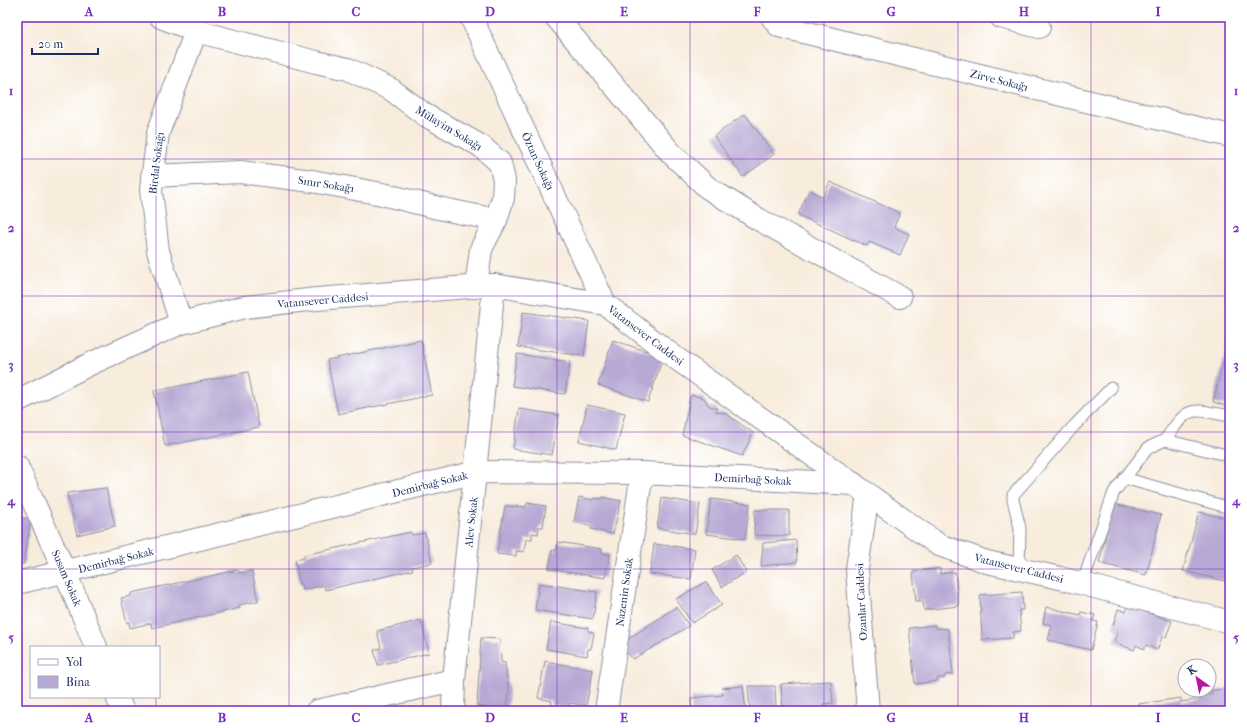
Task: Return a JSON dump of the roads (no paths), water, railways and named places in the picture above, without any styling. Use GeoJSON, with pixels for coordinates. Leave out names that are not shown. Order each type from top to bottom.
{"type":"FeatureCollection","features":[{"type":"Feature","properties":{"kind":"street","name":"Mülayim Sokağı"},"geometry":{"type":"LineString","coordinates":[[161,17],[196,31],[348,69],[392,90],[425,115],[481,146],[500,163],[504,180],[503,198],[496,220],[481,249],[485,286]]}},
{"type":"Feature","properties":{"kind":"street","name":"Öztan Sokağı"},"geometry":{"type":"LineString","coordinates":[[472,17],[605,304]]}},
{"type":"Feature","properties":{"kind":"street"},"geometry":{"type":"LineString","coordinates":[[556,17],[671,153],[708,188],[758,219],[900,297]]}},
{"type":"Feature","properties":{"kind":"street","name":"Zirve Sokağı"},"geometry":{"type":"LineString","coordinates":[[772,17],[779,26],[1230,136]]}},
{"type":"Feature","properties":{"kind":"street"},"geometry":{"type":"LineString","coordinates":[[1001,17],[1039,27]]}},
{"type":"Feature","properties":{"kind":"street","name":"Birdal Sokağı"},"geometry":{"type":"LineString","coordinates":[[181,323],[158,251],[151,190],[158,133],[196,31]]}},
{"type":"Feature","properties":{"kind":"street","name":"Sınır Sokağı"},"geometry":{"type":"LineString","coordinates":[[152,176],[240,172],[382,194],[496,220]]}},
{"type":"Feature","properties":{"kind":"street","name":"Vatansever Caddesi"},"geometry":{"type":"LineString","coordinates":[[17,401],[90,364],[181,323],[252,307],[317,299],[485,286],[605,304],[673,356],[939,544],[987,562],[1082,584],[1230,622]]}},
{"type":"Feature","properties":{"kind":"street","name":"Alev Sokak"},"geometry":{"type":"LineString","coordinates":[[453,711],[454,680],[477,472],[485,286]]}},
{"type":"Feature","properties":{"kind":"street","name":"Susam Sokak"},"geometry":{"type":"LineString","coordinates":[[17,466],[65,572],[96,646]]}},
{"type":"Feature","properties":{"kind":"street","name":"Demirbağ Sokak"},"geometry":{"type":"LineString","coordinates":[[17,583],[43,575],[65,572],[477,472],[642,473],[861,489]]}},
{"type":"Feature","properties":{"kind":"street","name":"Nazenin Sokak"},"geometry":{"type":"LineString","coordinates":[[606,711],[642,473]]}},
{"type":"Feature","properties":{"kind":"street","name":"Ozanlar Caddesi"},"geometry":{"type":"LineString","coordinates":[[861,489],[857,569],[868,711]]}},
{"type":"Feature","properties":{"kind":"street"},"geometry":{"type":"LineString","coordinates":[[317,711],[454,680]]}},
{"type":"Feature","properties":{"kind":"street"},"geometry":{"type":"LineString","coordinates":[[117,698],[123,711]]}},
{"type":"Feature","properties":{"kind":"lane"},"geometry":{"type":"LineString","coordinates":[[1019,569],[1020,528],[1013,500],[1014,494],[1074,426],[1111,388]]}},
{"type":"Feature","properties":{"kind":"lane"},"geometry":{"type":"LineString","coordinates":[[1082,584],[1114,492],[1148,448],[1165,440],[1180,417],[1194,410],[1230,416]]}},
{"type":"Feature","properties":{"kind":"lane"},"geometry":{"type":"LineString","coordinates":[[1165,440],[1230,456]]}},
{"type":"Feature","properties":{"kind":"lane"},"geometry":{"type":"LineString","coordinates":[[1124,478],[1230,508]]}}]}
